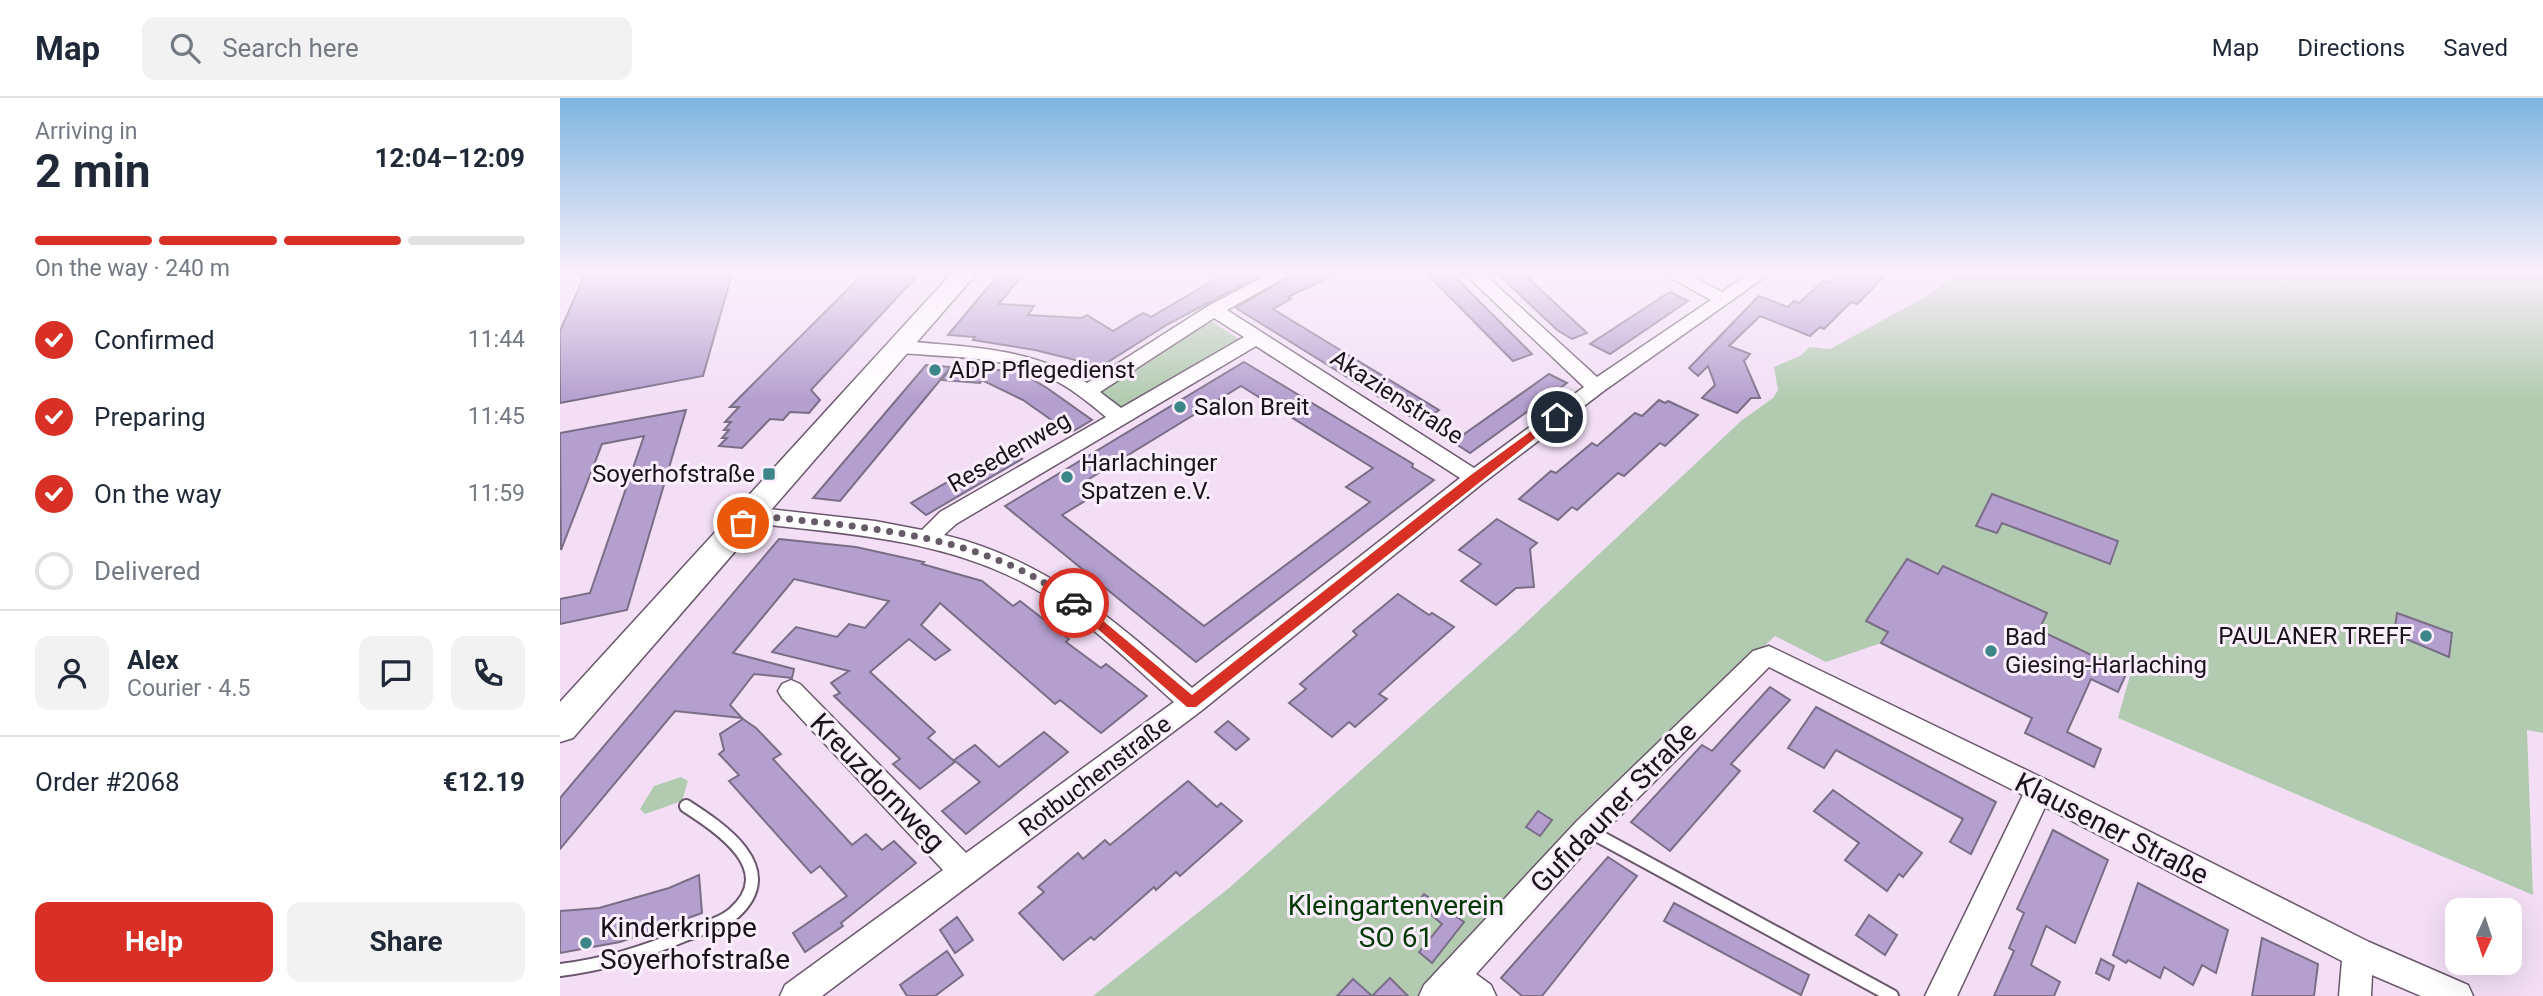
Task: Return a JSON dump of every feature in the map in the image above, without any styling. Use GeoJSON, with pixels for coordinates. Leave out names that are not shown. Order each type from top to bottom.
{"type":"FeatureCollection","features":[{"type":"Feature","properties":{"kind":"main road"},"geometry":{"type":"LineString","coordinates":[[560,727],[927,316]]}},
{"type":"Feature","properties":{"kind":"street"},"geometry":{"type":"LineString","coordinates":[[1087,392],[1205,316]]}},
{"type":"Feature","properties":{"kind":"street","name":"Akazienstraße"},"geometry":{"type":"LineString","coordinates":[[1223,316],[1475,478]]}},
{"type":"Feature","properties":{"kind":"street"},"geometry":{"type":"LineString","coordinates":[[1518,316],[1584,378],[1598,386]]}},
{"type":"Feature","properties":{"kind":"street","name":"Rotbuchenstraße"},"geometry":{"type":"LineString","coordinates":[[796,996],[1192,703],[1475,478],[1598,386],[1699,316]]}},
{"type":"Feature","properties":{"kind":"street"},"geometry":{"type":"LineString","coordinates":[[900,347],[1024,362],[1053,372],[1087,392],[1120,418],[1256,338]]}},
{"type":"Feature","properties":{"kind":"street","name":"Resedenweg"},"geometry":{"type":"LineString","coordinates":[[928,537],[948,518],[1120,418]]}},
{"type":"Feature","properties":{"kind":"street"},"geometry":{"type":"LineString","coordinates":[[750,515],[928,537],[996,560],[1068,598],[1192,703]]}},
{"type":"Feature","properties":{"kind":"street","name":"Klausener Straße"},"geometry":{"type":"LineString","coordinates":[[1769,656],[2358,953],[2443,993]]}},
{"type":"Feature","properties":{"kind":"street","name":"Gufidauner Straße"},"geometry":{"type":"LineString","coordinates":[[1444,986],[1587,830],[1762,658],[1769,656]]}},
{"type":"Feature","properties":{"kind":"street","name":"Kreuzdornweg"},"geometry":{"type":"LineString","coordinates":[[791,691],[965,873]]}},
{"type":"Feature","properties":{"kind":"street"},"geometry":{"type":"LineString","coordinates":[[1941,996],[2039,790]]}},
{"type":"Feature","properties":{"kind":"street"},"geometry":{"type":"LineString","coordinates":[[2355,996],[2358,953]]}},
{"type":"Feature","properties":{"kind":"street"},"geometry":{"type":"LineString","coordinates":[[1444,986],[1480,996]]}},
{"type":"Feature","properties":{"kind":"lane"},"geometry":{"type":"LineString","coordinates":[[560,970],[647,951],[733,914],[750,890],[749,864],[739,846],[717,825],[686,806]]}},
{"type":"Feature","properties":{"kind":"lane"},"geometry":{"type":"LineString","coordinates":[[1587,830],[1892,996]]}},
{"type":"Feature","properties":{"kind":"green space","name":"Kleingartenverein SO 61"},"geometry":{"type":"Polygon","coordinates":[[[1891,316],[2543,316],[2543,733],[2527,730],[2533,895],[2118,718],[2131,672],[2039,630],[2047,613],[1907,560],[1866,621],[1888,632],[1881,643],[1826,662],[1775,636],[1581,819],[1419,996],[1093,996],[1229,888],[1515,633],[1741,421],[1773,398],[1778,390],[1774,367],[1802,355],[1809,347],[1830,349],[1891,316]]]}},
{"type":"Feature","properties":{"kind":"green space"},"geometry":{"type":"Polygon","coordinates":[[[1209,320],[1239,339],[1122,409],[1098,391],[1209,320]]]}},
{"type":"Feature","properties":{"kind":"green space"},"geometry":{"type":"Polygon","coordinates":[[[681,777],[688,781],[682,801],[645,814],[640,809],[654,786],[681,777]]]}},
{"type":"Feature","properties":{"kind":"building"},"geometry":{"type":"Polygon","coordinates":[[[567,316],[720,316],[703,376],[560,403],[560,331],[567,316]]]}},
{"type":"Feature","properties":{"kind":"building"},"geometry":{"type":"Polygon","coordinates":[[[821,316],[880,316],[811,390],[820,400],[809,413],[790,412],[783,420],[770,419],[742,448],[719,446],[727,438],[722,438],[729,430],[724,430],[731,422],[725,422],[739,407],[730,407],[821,316]]]}},
{"type":"Feature","properties":{"kind":"building"},"geometry":{"type":"Polygon","coordinates":[[[964,316],[1088,316],[1113,331],[1138,316],[1183,316],[1089,374],[1090,364],[1082,359],[1079,361],[1035,350],[973,340],[975,337],[948,335],[964,316]]]}},
{"type":"Feature","properties":{"kind":"building"},"geometry":{"type":"Polygon","coordinates":[[[1249,316],[1284,316],[1439,410],[1421,423],[1249,316]]]}},
{"type":"Feature","properties":{"kind":"building"},"geometry":{"type":"Polygon","coordinates":[[[1468,316],[1494,316],[1532,354],[1513,361],[1468,316]]]}},
{"type":"Feature","properties":{"kind":"building"},"geometry":{"type":"Polygon","coordinates":[[[1542,316],[1569,316],[1587,333],[1572,339],[1542,316]]]}},
{"type":"Feature","properties":{"kind":"building"},"geometry":{"type":"Polygon","coordinates":[[[1633,316],[1666,316],[1610,354],[1590,344],[1633,316]]]}},
{"type":"Feature","properties":{"kind":"building"},"geometry":{"type":"Polygon","coordinates":[[[1740,316],[1837,316],[1824,329],[1820,327],[1810,336],[1760,316],[1729,346],[1750,354],[1744,361],[1760,398],[1751,398],[1737,413],[1702,398],[1715,385],[1708,366],[1698,376],[1689,368],[1740,316]]]}},
{"type":"Feature","properties":{"kind":"building"},"geometry":{"type":"Polygon","coordinates":[[[1244,362],[1413,464],[1412,467],[1434,480],[1196,662],[1005,506],[1244,362]],[[1241,386],[1089,479],[1103,490],[1062,515],[1204,626],[1370,502],[1346,487],[1373,468],[1241,386]]]}},
{"type":"Feature","properties":{"kind":"building"},"geometry":{"type":"Polygon","coordinates":[[[926,365],[951,367],[840,501],[813,498],[926,365]]]}},
{"type":"Feature","properties":{"kind":"building"},"geometry":{"type":"Polygon","coordinates":[[[953,366],[1020,372],[1092,420],[1070,433],[1023,400],[982,380],[980,383],[941,380],[953,366]]]}},
{"type":"Feature","properties":{"kind":"building"},"geometry":{"type":"Polygon","coordinates":[[[1549,374],[1567,383],[1470,453],[1453,442],[1549,374]]]}},
{"type":"Feature","properties":{"kind":"building"},"geometry":{"type":"Polygon","coordinates":[[[1659,400],[1665,403],[1668,401],[1698,415],[1665,446],[1660,443],[1624,476],[1618,473],[1577,510],[1572,507],[1558,520],[1519,499],[1551,471],[1556,473],[1592,443],[1597,446],[1635,413],[1642,416],[1659,400]]]}},
{"type":"Feature","properties":{"kind":"building"},"geometry":{"type":"Polygon","coordinates":[[[686,410],[627,610],[560,624],[560,599],[590,593],[644,436],[602,444],[561,550],[560,433],[686,410]]]}},
{"type":"Feature","properties":{"kind":"building"},"geometry":{"type":"Polygon","coordinates":[[[1007,448],[1022,459],[926,515],[911,503],[1007,448]]]}},
{"type":"Feature","properties":{"kind":"building"},"geometry":{"type":"Polygon","coordinates":[[[1992,494],[2118,541],[2110,564],[2002,523],[1997,533],[1976,526],[1992,494]]]}},
{"type":"Feature","properties":{"kind":"building"},"geometry":{"type":"Polygon","coordinates":[[[1497,519],[1537,543],[1530,549],[1534,587],[1516,588],[1496,605],[1461,581],[1481,564],[1459,550],[1497,519]]]}},
{"type":"Feature","properties":{"kind":"building"},"geometry":{"type":"Polygon","coordinates":[[[779,539],[856,547],[924,562],[922,564],[982,581],[1013,606],[1020,601],[1069,639],[1066,642],[1101,668],[1106,664],[1147,696],[1101,733],[1060,700],[1055,704],[940,603],[921,625],[950,650],[935,660],[909,639],[870,672],[935,732],[928,738],[955,762],[920,789],[893,764],[900,759],[834,696],[840,693],[831,683],[849,671],[772,652],[796,627],[837,637],[849,624],[865,628],[889,601],[794,579],[733,653],[794,669],[792,678],[754,674],[730,705],[742,718],[675,711],[560,849],[560,798],[779,539]]]}},
{"type":"Feature","properties":{"kind":"building","name":"Bad Giesing-Harlaching"},"geometry":{"type":"Polygon","coordinates":[[[1907,559],[1938,574],[1943,566],[2047,613],[2039,630],[2127,672],[2118,692],[2091,679],[2067,732],[2101,749],[2094,767],[2025,733],[2032,718],[1881,643],[1888,632],[1866,621],[1907,559]]]}},
{"type":"Feature","properties":{"kind":"building"},"geometry":{"type":"Polygon","coordinates":[[[1398,594],[1429,615],[1432,613],[1454,627],[1379,694],[1387,699],[1355,727],[1349,722],[1332,737],[1289,703],[1306,689],[1300,684],[1357,635],[1353,631],[1398,594]]]}},
{"type":"Feature","properties":{"kind":"building","name":"PAULANER TREFF"},"geometry":{"type":"Polygon","coordinates":[[[2397,613],[2452,633],[2449,657],[2394,634],[2397,613]]]}},
{"type":"Feature","properties":{"kind":"building"},"geometry":{"type":"Polygon","coordinates":[[[1770,687],[1790,700],[1731,764],[1740,771],[1670,851],[1631,822],[1702,745],[1712,751],[1770,687]]]}},
{"type":"Feature","properties":{"kind":"building"},"geometry":{"type":"Polygon","coordinates":[[[1816,707],[1996,802],[1971,854],[1950,842],[1963,819],[1836,750],[1824,768],[1788,748],[1816,707]]]}},
{"type":"Feature","properties":{"kind":"building"},"geometry":{"type":"Polygon","coordinates":[[[743,719],[756,728],[781,754],[773,759],[852,845],[866,834],[882,850],[894,841],[916,863],[841,923],[843,926],[805,952],[793,933],[847,896],[820,866],[811,873],[729,781],[739,775],[719,754],[724,750],[720,734],[743,719]]]}},
{"type":"Feature","properties":{"kind":"building"},"geometry":{"type":"Polygon","coordinates":[[[1228,721],[1249,739],[1236,750],[1215,732],[1228,721]]]}},
{"type":"Feature","properties":{"kind":"building"},"geometry":{"type":"Polygon","coordinates":[[[1044,732],[1068,752],[966,834],[942,811],[980,782],[954,760],[975,745],[999,767],[1044,732]]]}},
{"type":"Feature","properties":{"kind":"building"},"geometry":{"type":"Polygon","coordinates":[[[1188,781],[1217,807],[1221,803],[1242,821],[1180,876],[1176,872],[1156,890],[1154,887],[1094,940],[1091,937],[1063,960],[1019,913],[1044,892],[1038,887],[1078,853],[1083,859],[1105,840],[1110,845],[1188,781]]]}},
{"type":"Feature","properties":{"kind":"building"},"geometry":{"type":"Polygon","coordinates":[[[1833,790],[1922,853],[1903,877],[1899,874],[1887,891],[1845,860],[1859,843],[1814,811],[1833,790]]]}},
{"type":"Feature","properties":{"kind":"building"},"geometry":{"type":"Polygon","coordinates":[[[1538,811],[1552,820],[1540,836],[1526,827],[1538,811]]]}},
{"type":"Feature","properties":{"kind":"building"},"geometry":{"type":"Polygon","coordinates":[[[2053,830],[2108,860],[2075,943],[2046,926],[2031,965],[2060,982],[2054,996],[1994,996],[2014,951],[2009,948],[2024,913],[2017,909],[2053,830]]]}},
{"type":"Feature","properties":{"kind":"building"},"geometry":{"type":"Polygon","coordinates":[[[1608,857],[1637,876],[1542,996],[1522,996],[1501,978],[1608,857]]]}},
{"type":"Feature","properties":{"kind":"building"},"geometry":{"type":"Polygon","coordinates":[[[699,875],[702,913],[620,942],[560,953],[560,911],[599,908],[669,888],[699,875]]]}},
{"type":"Feature","properties":{"kind":"building"},"geometry":{"type":"Polygon","coordinates":[[[2138,883],[2228,930],[2216,973],[2202,965],[2193,985],[2164,967],[2160,978],[2128,960],[2126,963],[2113,955],[2138,883]]]}},
{"type":"Feature","properties":{"kind":"building"},"geometry":{"type":"Polygon","coordinates":[[[1424,894],[1464,922],[1432,963],[1419,952],[1442,924],[1417,903],[1424,894]]]}},
{"type":"Feature","properties":{"kind":"building"},"geometry":{"type":"Polygon","coordinates":[[[1674,903],[1809,975],[1801,995],[1664,921],[1674,903]]]}},
{"type":"Feature","properties":{"kind":"building"},"geometry":{"type":"Polygon","coordinates":[[[1869,915],[1897,935],[1885,955],[1856,935],[1869,915]]]}},
{"type":"Feature","properties":{"kind":"building"},"geometry":{"type":"Polygon","coordinates":[[[957,917],[973,940],[955,953],[940,930],[957,917]]]}},
{"type":"Feature","properties":{"kind":"building"},"geometry":{"type":"Polygon","coordinates":[[[2262,938],[2318,964],[2314,996],[2252,996],[2262,938]]]}},
{"type":"Feature","properties":{"kind":"building"},"geometry":{"type":"Polygon","coordinates":[[[947,951],[963,975],[935,996],[907,996],[900,985],[947,951]]]}},
{"type":"Feature","properties":{"kind":"building"},"geometry":{"type":"Polygon","coordinates":[[[2101,959],[2114,966],[2109,980],[2096,973],[2101,959]]]}},
{"type":"Feature","properties":{"kind":"building"},"geometry":{"type":"Polygon","coordinates":[[[1390,978],[1408,996],[1372,996],[1390,978]]]}},
{"type":"Feature","properties":{"kind":"building"},"geometry":{"type":"Polygon","coordinates":[[[1353,979],[1372,996],[1337,996],[1353,979]]]}},
{"type":"Feature","properties":{"kind":"way so far"},"geometry":{"type":"LineString","coordinates":[[743,523],[750,515],[928,537],[996,560],[1074,603]]}},
{"type":"Feature","properties":{"kind":"place","name":"ADP Pflegedienst"},"geometry":{"type":"Point","coordinates":[935,370]}},
{"type":"Feature","properties":{"kind":"place","name":"Salon Breit"},"geometry":{"type":"Point","coordinates":[1180,407]}},
{"type":"Feature","properties":{"kind":"place","name":"Soyerhofstraße"},"geometry":{"type":"Point","coordinates":[769,474]}},
{"type":"Feature","properties":{"kind":"place","name":"Harlachinger Spatzen e.V."},"geometry":{"type":"Point","coordinates":[1067,477]}},
{"type":"Feature","properties":{"kind":"place","name":"PAULANER TREFF"},"geometry":{"type":"Point","coordinates":[2426,636]}},
{"type":"Feature","properties":{"kind":"place","name":"Bad Giesing-Harlaching"},"geometry":{"type":"Point","coordinates":[1991,651]}},
{"type":"Feature","properties":{"kind":"place","name":"Kinderkrippe Soyerhofstraße"},"geometry":{"type":"Point","coordinates":[586,943]}},
{"type":"Feature","properties":{"kind":"route"},"geometry":{"type":"LineString","coordinates":[[1074,603],[1192,703],[1475,478],[1557,417]]}}]}
